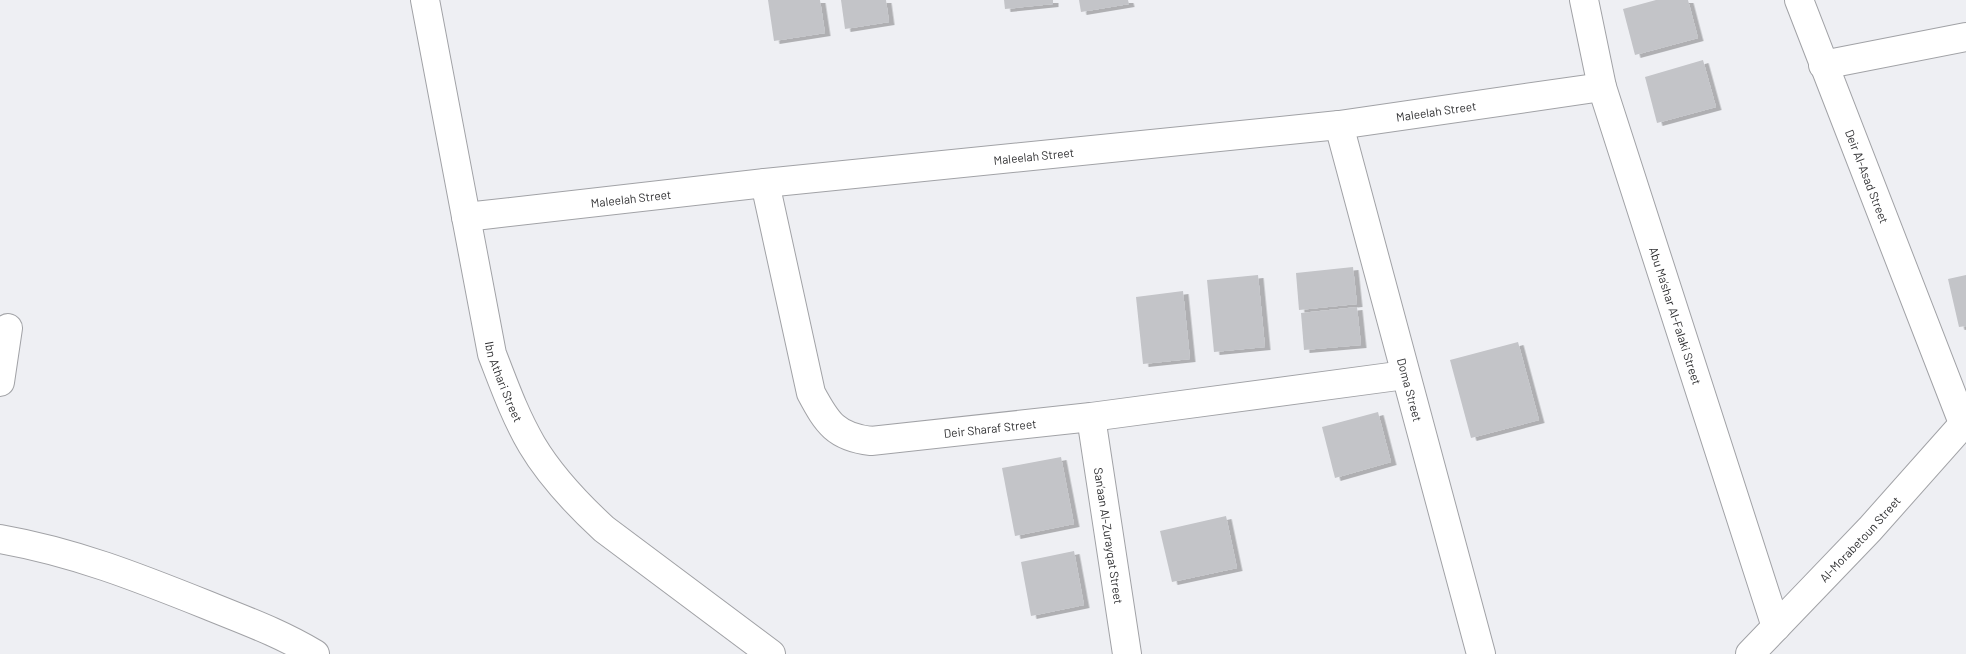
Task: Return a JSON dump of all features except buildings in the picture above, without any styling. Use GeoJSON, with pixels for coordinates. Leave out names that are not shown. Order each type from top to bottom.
{"type":"FeatureCollection","features":[{"type":"Feature","properties":{"kind":"street","name":"Ibn Athari Street"},"geometry":{"type":"LineString","coordinates":[[425,0],[492,354],[511,404],[532,446],[557,480],[582,508],[604,528],[771,654]]}},
{"type":"Feature","properties":{"kind":"street","name":"Abu Ma’shar Al-Falaki Street"},"geometry":{"type":"LineString","coordinates":[[1584,0],[1602,87],[1776,627]]}},
{"type":"Feature","properties":{"kind":"street","name":"Deir Al-Asad Street"},"geometry":{"type":"LineString","coordinates":[[1799,0],[1823,66],[1965,422]]}},
{"type":"Feature","properties":{"kind":"street"},"geometry":{"type":"LineString","coordinates":[[1823,66],[1966,37]]}},
{"type":"Feature","properties":{"kind":"street","name":"Maleelah Street"},"geometry":{"type":"LineString","coordinates":[[466,217],[765,183],[1339,125],[1602,87]]}},
{"type":"Feature","properties":{"kind":"street","name":"Doma Street"},"geometry":{"type":"LineString","coordinates":[[1339,125],[1481,654]]}},
{"type":"Feature","properties":{"kind":"street","name":"Deir Sharaf Street"},"geometry":{"type":"LineString","coordinates":[[765,183],[811,393],[821,412],[836,430],[855,439],[871,441],[1091,417],[1405,375]]}},
{"type":"Feature","properties":{"kind":"street"},"geometry":{"type":"LineString","coordinates":[[0,382],[8,328]]}},
{"type":"Feature","properties":{"kind":"street","name":"San’aan Al-Zurayqat Street"},"geometry":{"type":"LineString","coordinates":[[1091,417],[1127,654]]}},
{"type":"Feature","properties":{"kind":"street","name":"Al-Morabetoun Street"},"geometry":{"type":"LineString","coordinates":[[1750,654],[1870,529],[1965,422]]}},
{"type":"Feature","properties":{"kind":"street"},"geometry":{"type":"LineString","coordinates":[[0,539],[72,556],[127,573],[241,618],[292,647],[314,654]]}}]}
